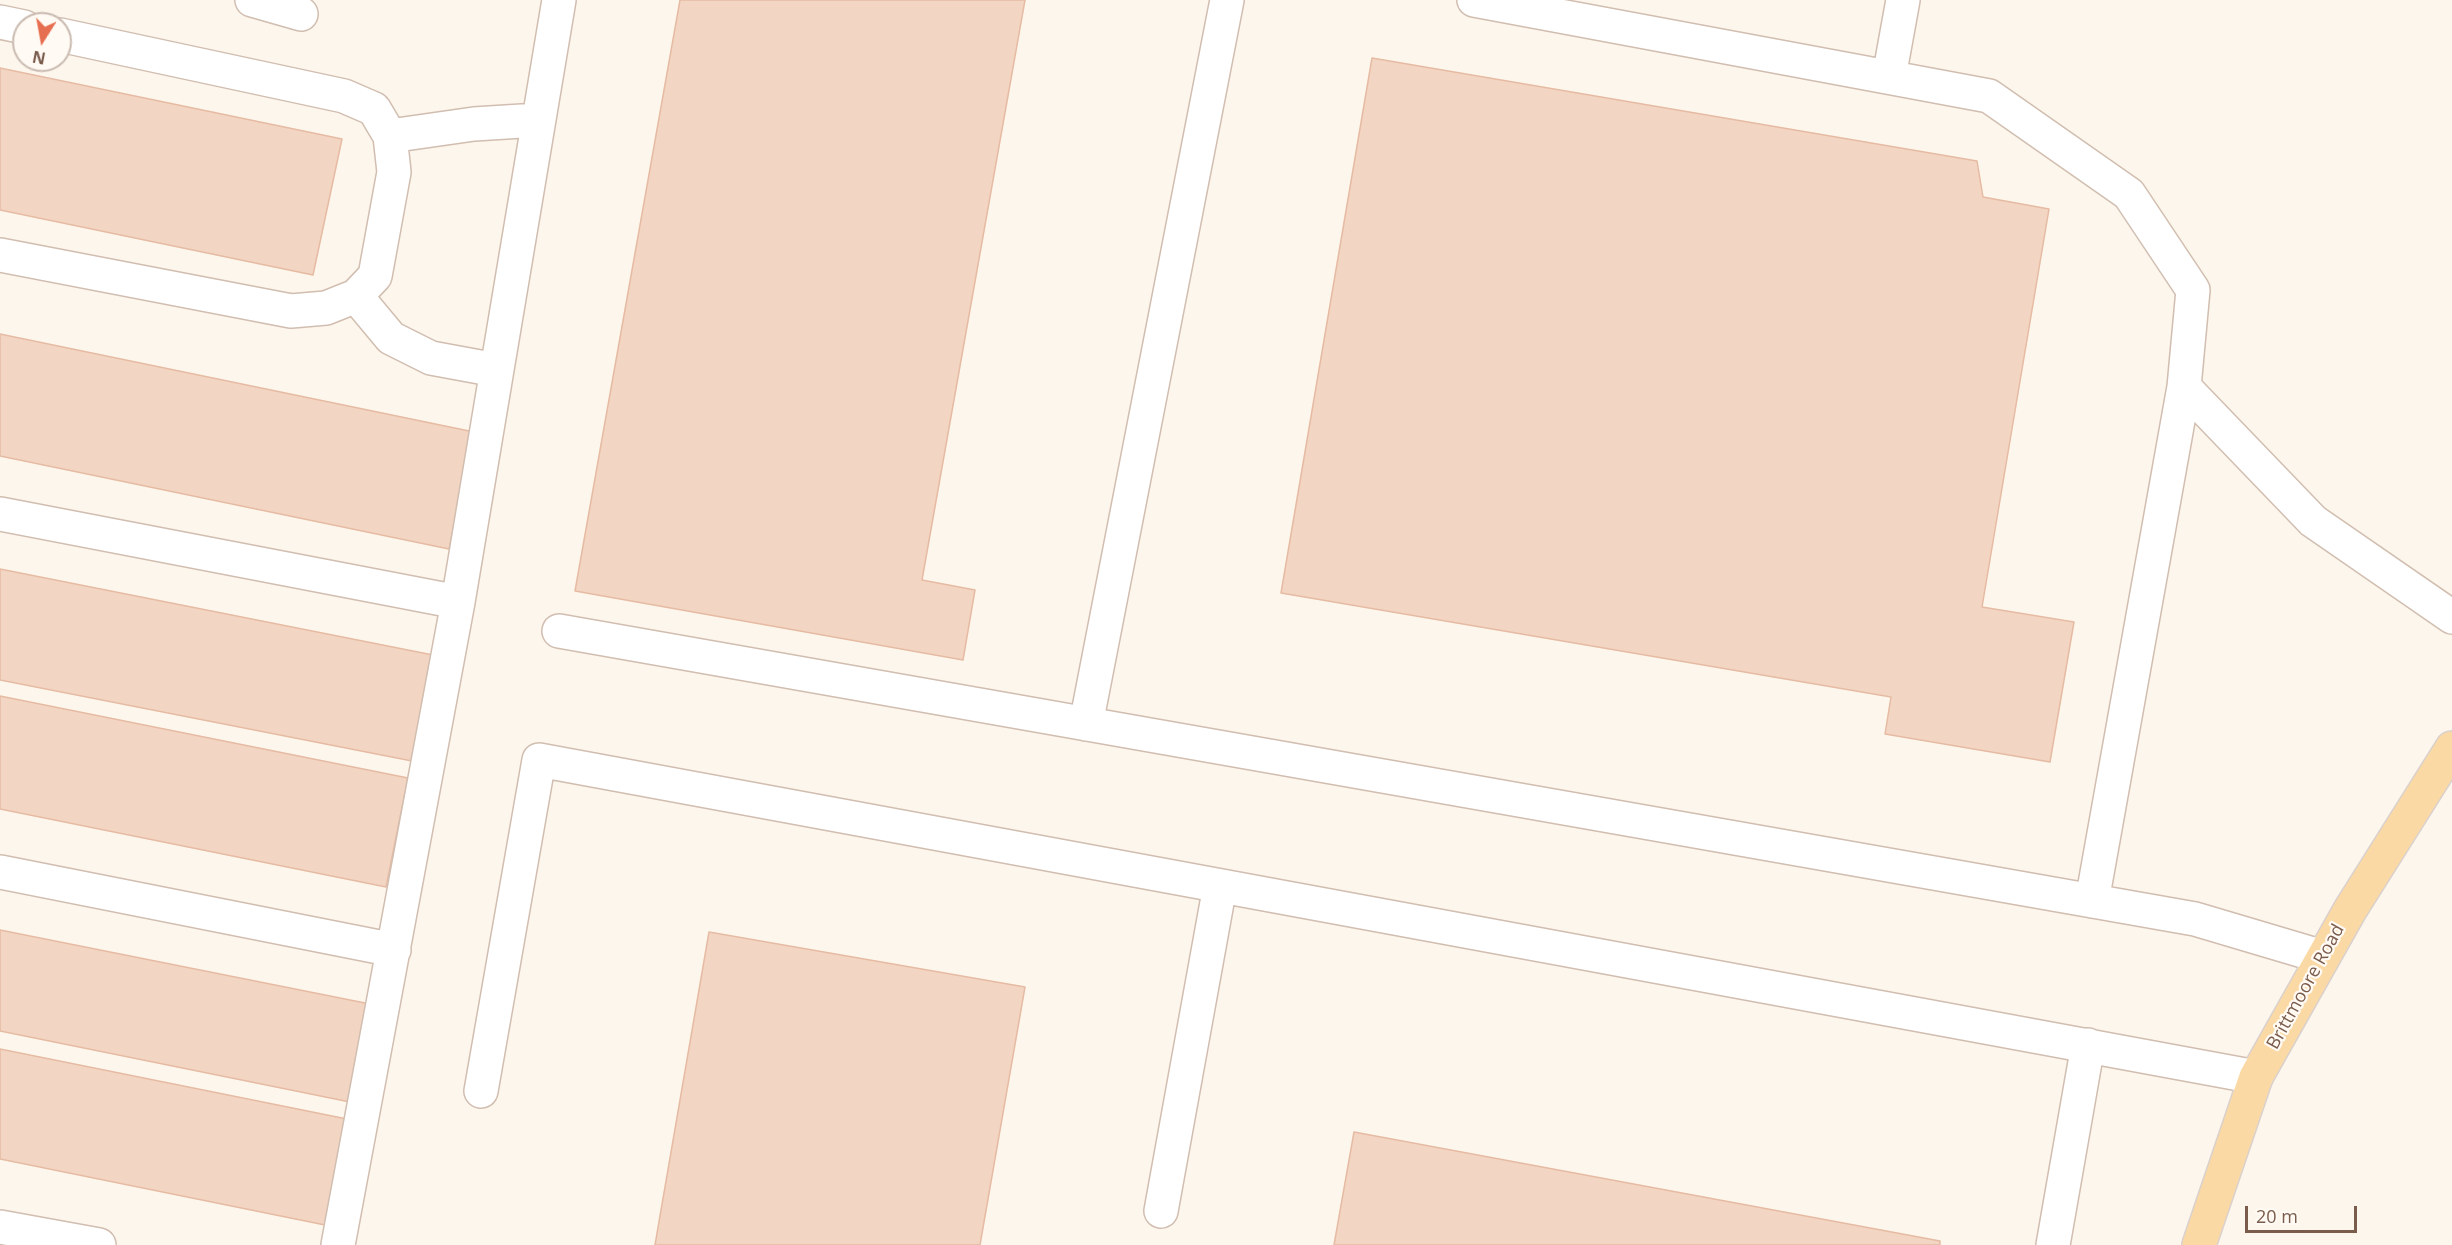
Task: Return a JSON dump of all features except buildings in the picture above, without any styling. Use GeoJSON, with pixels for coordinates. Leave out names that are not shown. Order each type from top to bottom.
{"type":"FeatureCollection","features":[{"type":"Feature","properties":{"kind":"main road","name":"Brittmoore Road"},"geometry":{"type":"LineString","coordinates":[[2199,1245],[2256,1077],[2350,910],[2452,748]]}},
{"type":"Feature","properties":{"kind":"lane"},"geometry":{"type":"LineString","coordinates":[[252,0],[301,14]]}},
{"type":"Feature","properties":{"kind":"lane"},"geometry":{"type":"LineString","coordinates":[[338,1245],[458,602],[495,370],[559,0]]}},
{"type":"Feature","properties":{"kind":"lane"},"geometry":{"type":"LineString","coordinates":[[1086,724],[1227,0]]}},
{"type":"Feature","properties":{"kind":"lane"},"geometry":{"type":"LineString","coordinates":[[1474,0],[1989,96],[2129,194],[2193,290],[2184,387],[2092,901]]}},
{"type":"Feature","properties":{"kind":"lane"},"geometry":{"type":"LineString","coordinates":[[1889,77],[1903,0]]}},
{"type":"Feature","properties":{"kind":"lane"},"geometry":{"type":"LineString","coordinates":[[0,255],[291,311],[326,308],[356,296],[375,276],[394,172],[390,136],[374,109],[345,96],[72,38]]}},
{"type":"Feature","properties":{"kind":"lane"},"geometry":{"type":"LineString","coordinates":[[390,136],[474,124],[538,120]]}},
{"type":"Feature","properties":{"kind":"lane"},"geometry":{"type":"LineString","coordinates":[[356,296],[391,338],[430,358],[495,370]]}},
{"type":"Feature","properties":{"kind":"lane"},"geometry":{"type":"LineString","coordinates":[[2184,387],[2313,520],[2452,617]]}},
{"type":"Feature","properties":{"kind":"lane"},"geometry":{"type":"LineString","coordinates":[[0,514],[458,602]]}},
{"type":"Feature","properties":{"kind":"lane"},"geometry":{"type":"LineString","coordinates":[[559,632],[2195,919],[2323,957]]}},
{"type":"Feature","properties":{"kind":"lane"},"geometry":{"type":"LineString","coordinates":[[481,1091],[539,760],[2256,1077]]}},
{"type":"Feature","properties":{"kind":"lane"},"geometry":{"type":"LineString","coordinates":[[0,872],[394,950]]}},
{"type":"Feature","properties":{"kind":"lane"},"geometry":{"type":"LineString","coordinates":[[1161,1210],[1220,886]]}},
{"type":"Feature","properties":{"kind":"lane"},"geometry":{"type":"LineString","coordinates":[[2054,1245],[2088,1046]]}},
{"type":"Feature","properties":{"kind":"lane"},"geometry":{"type":"LineString","coordinates":[[0,1227],[99,1245]]}}]}
